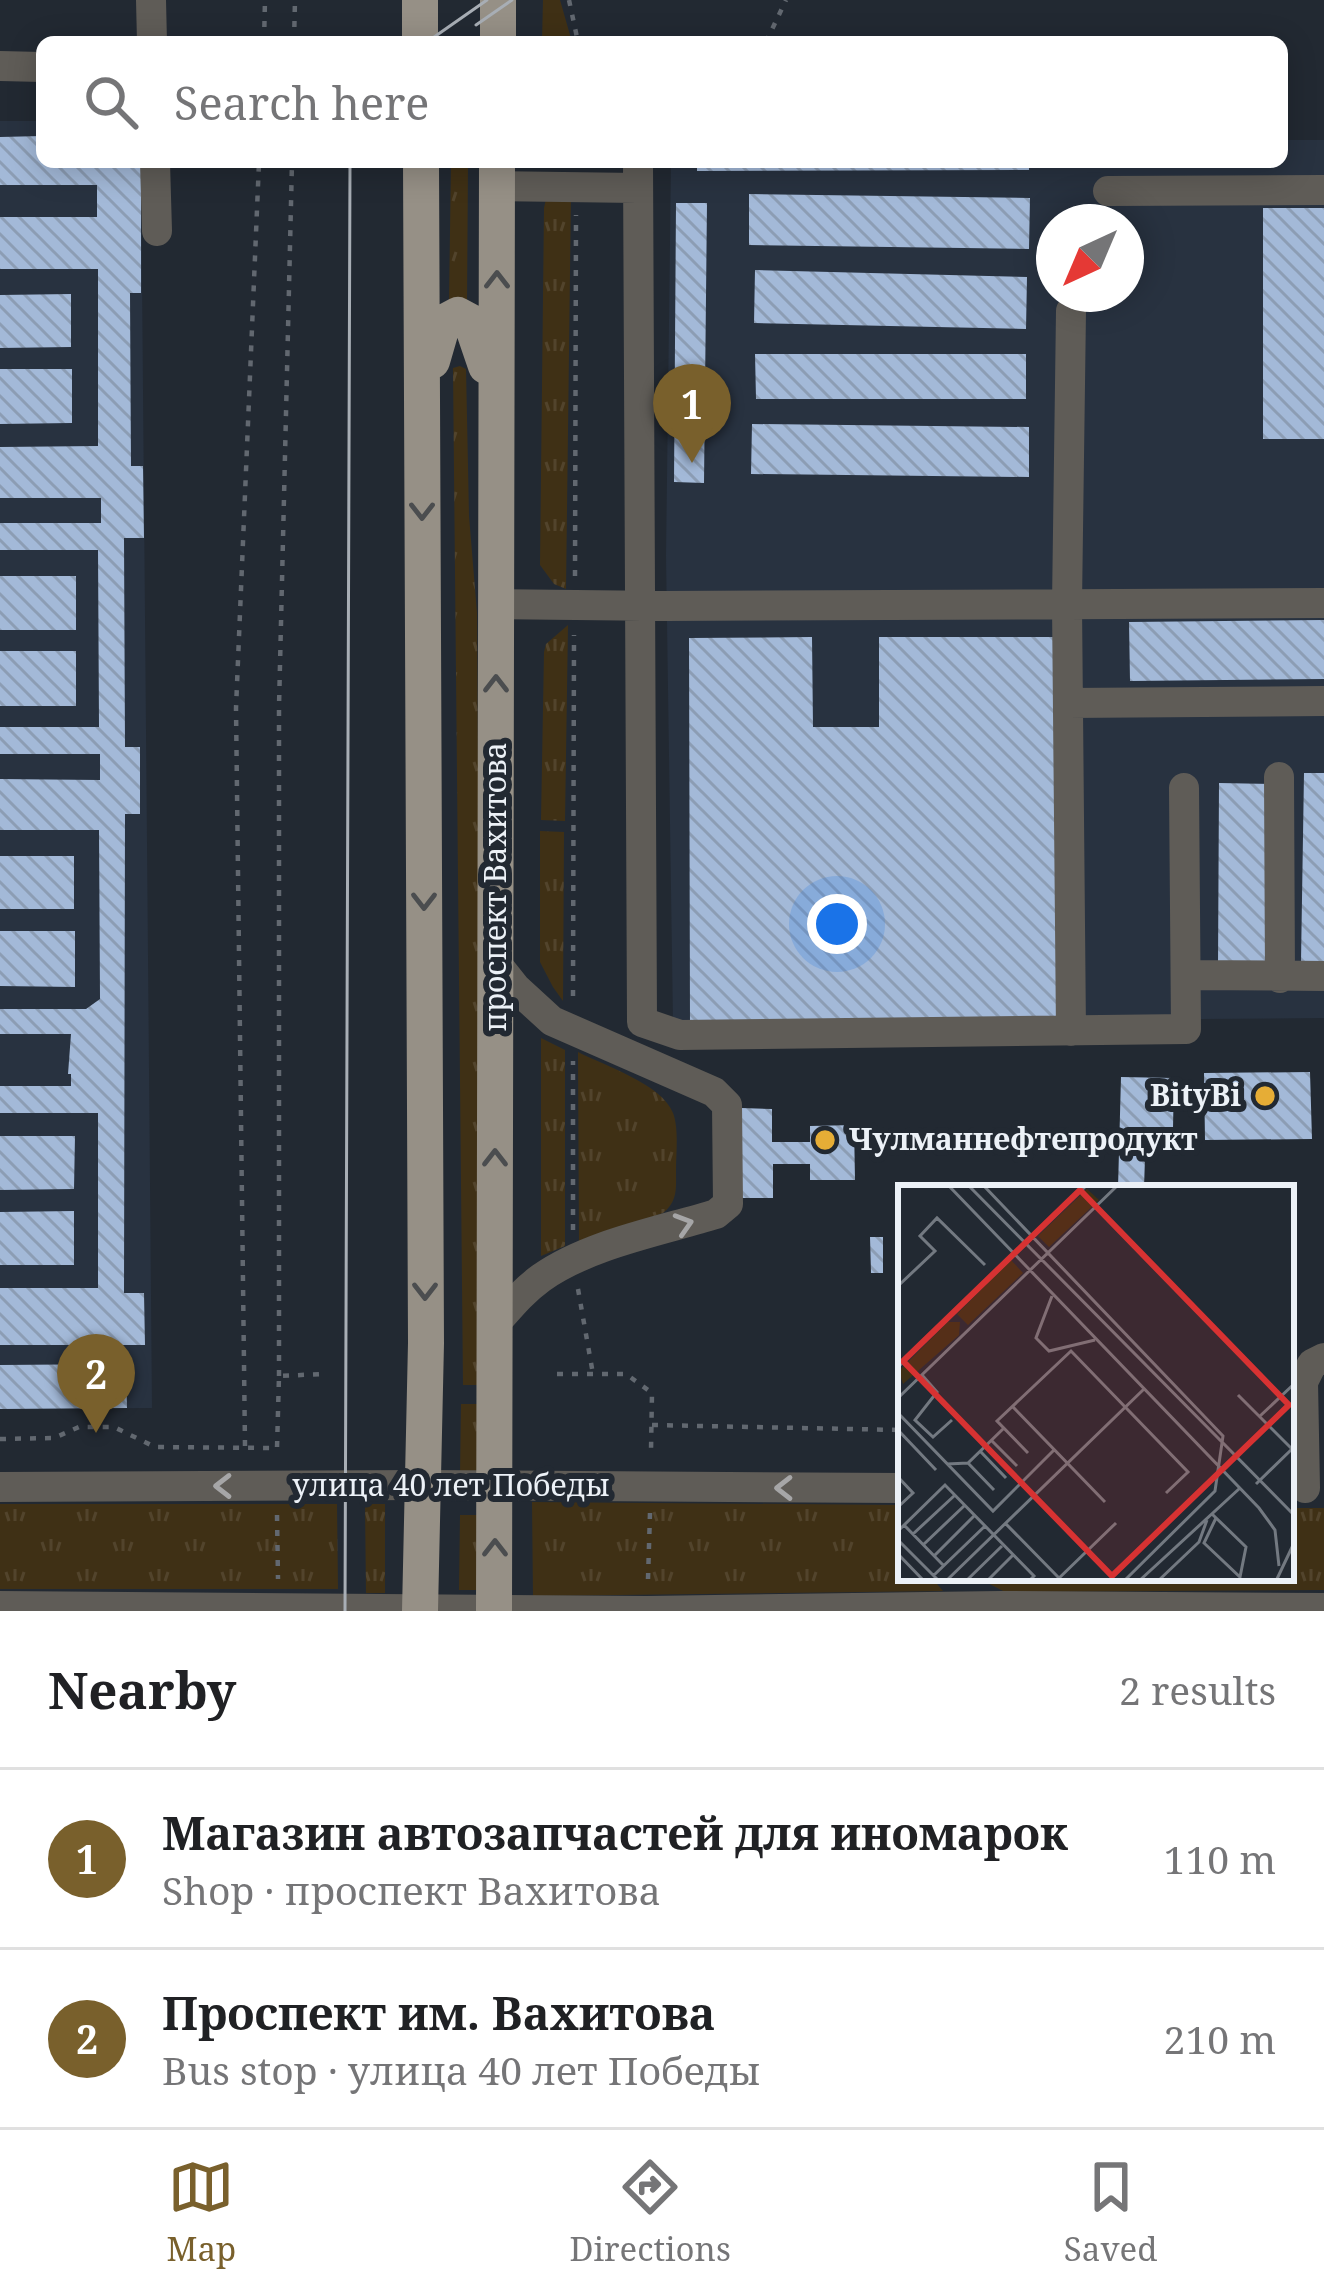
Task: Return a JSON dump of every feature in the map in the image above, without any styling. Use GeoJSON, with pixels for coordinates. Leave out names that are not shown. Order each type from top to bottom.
{"type":"FeatureCollection","features":[{"type":"Feature","properties":{"kind":"main road"},"geometry":{"type":"LineString","coordinates":[[420,0],[420,36]]}},
{"type":"Feature","properties":{"kind":"main road"},"geometry":{"type":"LineString","coordinates":[[498,0],[498,36]]}},
{"type":"Feature","properties":{"kind":"main road"},"geometry":{"type":"LineString","coordinates":[[420,1610],[425,1272],[421,168]]}},
{"type":"Feature","properties":{"kind":"main road","name":"проспект Вахитова"},"geometry":{"type":"LineString","coordinates":[[494,1610],[497,174]]}},
{"type":"Feature","properties":{"kind":"main road"},"geometry":{"type":"LineString","coordinates":[[422,394],[443,322],[458,315],[471,322],[497,397]]}},
{"type":"Feature","properties":{"kind":"street"},"geometry":{"type":"LineString","coordinates":[[152,0],[152,36]]}},
{"type":"Feature","properties":{"kind":"street"},"geometry":{"type":"LineString","coordinates":[[0,66],[36,67]]}},
{"type":"Feature","properties":{"kind":"street"},"geometry":{"type":"LineString","coordinates":[[155,168],[158,231]]}},
{"type":"Feature","properties":{"kind":"street"},"geometry":{"type":"LineString","coordinates":[[497,174],[577,187],[638,175],[641,1022],[680,1036],[1186,1029],[1184,788]]}},
{"type":"Feature","properties":{"kind":"street"},"geometry":{"type":"LineString","coordinates":[[1108,190],[1324,190]]}},
{"type":"Feature","properties":{"kind":"street"},"geometry":{"type":"LineString","coordinates":[[1071,312],[1067,604],[1071,1030]]}},
{"type":"Feature","properties":{"kind":"street"},"geometry":{"type":"LineString","coordinates":[[496,604],[1324,603]]}},
{"type":"Feature","properties":{"kind":"street"},"geometry":{"type":"LineString","coordinates":[[1068,704],[1324,701]]}},
{"type":"Feature","properties":{"kind":"street"},"geometry":{"type":"LineString","coordinates":[[1279,777],[1280,978]]}},
{"type":"Feature","properties":{"kind":"street"},"geometry":{"type":"LineString","coordinates":[[495,1324],[545,1275],[584,1255],[716,1214],[728,1204],[727,1105],[714,1093],[552,1021],[496,963]]}},
{"type":"Feature","properties":{"kind":"street"},"geometry":{"type":"LineString","coordinates":[[1187,975],[1324,976]]}},
{"type":"Feature","properties":{"kind":"street"},"geometry":{"type":"LineString","coordinates":[[1307,1488],[1303,1382],[1312,1364],[1324,1358]]}},
{"type":"Feature","properties":{"kind":"street","name":"улица 40 лет Победы"},"geometry":{"type":"LineString","coordinates":[[0,1486],[898,1489]]}},
{"type":"Feature","properties":{"kind":"street"},"geometry":{"type":"LineString","coordinates":[[962,1581],[1000,1606]]}},
{"type":"Feature","properties":{"kind":"street"},"geometry":{"type":"LineString","coordinates":[[0,1606],[647,1611],[1324,1608]]}},
{"type":"Feature","properties":{"kind":"path"},"geometry":{"type":"LineString","coordinates":[[264,36],[265,0]]}},
{"type":"Feature","properties":{"kind":"path"},"geometry":{"type":"LineString","coordinates":[[295,36],[296,0]]}},
{"type":"Feature","properties":{"kind":"path"},"geometry":{"type":"LineString","coordinates":[[568,0],[577,36]]}},
{"type":"Feature","properties":{"kind":"path"},"geometry":{"type":"LineString","coordinates":[[769,36],[786,0]]}},
{"type":"Feature","properties":{"kind":"path"},"geometry":{"type":"LineString","coordinates":[[245,1446],[236,707],[259,168]]}},
{"type":"Feature","properties":{"kind":"path"},"geometry":{"type":"LineString","coordinates":[[0,1439],[54,1438],[79,1427],[114,1427],[154,1447],[277,1448],[279,707],[292,168]]}},
{"type":"Feature","properties":{"kind":"path"},"geometry":{"type":"LineString","coordinates":[[577,187],[573,1261],[593,1374]]}},
{"type":"Feature","properties":{"kind":"path"},"geometry":{"type":"LineString","coordinates":[[279,1376],[322,1374]]}},
{"type":"Feature","properties":{"kind":"path"},"geometry":{"type":"LineString","coordinates":[[556,1374],[626,1374],[652,1393],[651,1451]]}},
{"type":"Feature","properties":{"kind":"path"},"geometry":{"type":"LineString","coordinates":[[652,1425],[898,1430]]}},
{"type":"Feature","properties":{"kind":"path"},"geometry":{"type":"LineString","coordinates":[[648,1579],[651,1503]]}},
{"type":"Feature","properties":{"kind":"path"},"geometry":{"type":"LineString","coordinates":[[278,1515],[278,1585]]}},
{"type":"Feature","properties":{"kind":"shaded area"},"geometry":{"type":"Polygon","coordinates":[[[0,121],[36,121],[36,168],[141,168],[152,1408],[0,1409],[0,121]]]}},
{"type":"Feature","properties":{"kind":"shaded area"},"geometry":{"type":"Polygon","coordinates":[[[1288,140],[1324,140],[1324,1018],[673,1023],[666,556],[671,168],[1288,168],[1288,140]]]}},
{"type":"Feature","properties":{"kind":"green space"},"geometry":{"type":"Polygon","coordinates":[[[543,0],[560,0],[570,36],[542,36],[543,0]]]}},
{"type":"Feature","properties":{"kind":"green space"},"geometry":{"type":"Polygon","coordinates":[[[451,168],[468,168],[467,304],[449,303],[451,168]]]}},
{"type":"Feature","properties":{"kind":"green space"},"geometry":{"type":"Polygon","coordinates":[[[571,193],[566,589],[554,584],[540,565],[544,208],[546,199],[571,193]]]}},
{"type":"Feature","properties":{"kind":"green space"},"geometry":{"type":"Polygon","coordinates":[[[453,368],[466,369],[469,516],[477,613],[482,1385],[463,1385],[453,368]]]}},
{"type":"Feature","properties":{"kind":"green space"},"geometry":{"type":"Polygon","coordinates":[[[568,625],[565,821],[541,820],[544,652],[546,644],[568,625]]]}},
{"type":"Feature","properties":{"kind":"green space"},"geometry":{"type":"Polygon","coordinates":[[[540,831],[564,832],[563,1001],[540,962],[540,831]]]}},
{"type":"Feature","properties":{"kind":"green space"},"geometry":{"type":"Polygon","coordinates":[[[541,1038],[565,1050],[565,1246],[541,1256],[541,1038]]]}},
{"type":"Feature","properties":{"kind":"green space"},"geometry":{"type":"Polygon","coordinates":[[[578,1052],[657,1093],[673,1113],[677,1141],[676,1188],[668,1208],[579,1243],[578,1052]]]}},
{"type":"Feature","properties":{"kind":"green space"},"geometry":{"type":"Polygon","coordinates":[[[461,1404],[480,1404],[479,1476],[460,1475],[461,1404]]]}},
{"type":"Feature","properties":{"kind":"green space"},"geometry":{"type":"Polygon","coordinates":[[[532,1502],[898,1505],[898,1581],[935,1581],[943,1591],[533,1596],[532,1502]]]}},
{"type":"Feature","properties":{"kind":"green space"},"geometry":{"type":"Polygon","coordinates":[[[0,1504],[337,1504],[338,1589],[0,1589],[0,1504]]]}},
{"type":"Feature","properties":{"kind":"green space"},"geometry":{"type":"Polygon","coordinates":[[[365,1504],[385,1504],[385,1593],[366,1593],[365,1504]]]}},
{"type":"Feature","properties":{"kind":"green space"},"geometry":{"type":"Polygon","coordinates":[[[1294,1508],[1324,1508],[1324,1590],[1005,1592],[984,1581],[1294,1581],[1294,1508]]]}},
{"type":"Feature","properties":{"kind":"green space"},"geometry":{"type":"Polygon","coordinates":[[[460,1515],[480,1515],[479,1590],[459,1590],[460,1515]]]}},
{"type":"Feature","properties":{"kind":"building"},"geometry":{"type":"Polygon","coordinates":[[[36,136],[36,168],[141,168],[141,293],[130,293],[131,466],[143,466],[144,538],[124,538],[125,747],[140,747],[140,814],[125,814],[124,1293],[144,1293],[145,1345],[0,1345],[0,1288],[98,1288],[98,1113],[0,1113],[0,1086],[71,1086],[71,1034],[0,1034],[0,1009],[86,1009],[100,999],[99,830],[0,830],[0,779],[100,780],[100,754],[0,754],[0,727],[99,727],[98,550],[0,550],[0,523],[101,523],[101,498],[0,498],[0,447],[98,446],[98,269],[0,269],[0,217],[97,217],[97,185],[0,185],[0,137],[36,136]]]}},
{"type":"Feature","properties":{"kind":"building"},"geometry":{"type":"Polygon","coordinates":[[[697,168],[1029,168],[1029,170],[697,168]]]}},
{"type":"Feature","properties":{"kind":"building"},"geometry":{"type":"Polygon","coordinates":[[[749,194],[1030,198],[1029,249],[749,245],[749,194]]]}},
{"type":"Feature","properties":{"kind":"building"},"geometry":{"type":"Polygon","coordinates":[[[676,203],[707,203],[704,483],[674,482],[676,203]]]}},
{"type":"Feature","properties":{"kind":"building"},"geometry":{"type":"Polygon","coordinates":[[[1263,208],[1324,208],[1324,439],[1263,439],[1263,208]]]}},
{"type":"Feature","properties":{"kind":"building"},"geometry":{"type":"Polygon","coordinates":[[[755,270],[1027,277],[1026,329],[754,323],[755,270]]]}},
{"type":"Feature","properties":{"kind":"building"},"geometry":{"type":"Polygon","coordinates":[[[71,294],[71,347],[0,348],[0,295],[71,294]]]}},
{"type":"Feature","properties":{"kind":"building"},"geometry":{"type":"Polygon","coordinates":[[[755,354],[1026,354],[1026,399],[756,399],[755,354]]]}},
{"type":"Feature","properties":{"kind":"building"},"geometry":{"type":"Polygon","coordinates":[[[0,369],[72,369],[72,423],[0,424],[0,369]]]}},
{"type":"Feature","properties":{"kind":"building"},"geometry":{"type":"Polygon","coordinates":[[[752,424],[1029,427],[1029,477],[751,474],[752,424]]]}},
{"type":"Feature","properties":{"kind":"building"},"geometry":{"type":"Polygon","coordinates":[[[0,576],[76,576],[76,630],[0,630],[0,576]]]}},
{"type":"Feature","properties":{"kind":"building"},"geometry":{"type":"Polygon","coordinates":[[[1324,620],[1324,679],[1130,681],[1129,622],[1324,620]]]}},
{"type":"Feature","properties":{"kind":"building"},"geometry":{"type":"Polygon","coordinates":[[[812,637],[813,727],[879,727],[879,637],[1065,637],[1067,1026],[690,1027],[689,638],[812,637]]]}},
{"type":"Feature","properties":{"kind":"building"},"geometry":{"type":"Polygon","coordinates":[[[0,651],[76,651],[76,706],[0,706],[0,651]]]}},
{"type":"Feature","properties":{"kind":"building"},"geometry":{"type":"Polygon","coordinates":[[[1304,773],[1324,773],[1324,962],[1301,961],[1304,773]]]}},
{"type":"Feature","properties":{"kind":"building"},"geometry":{"type":"Polygon","coordinates":[[[1219,783],[1274,784],[1272,966],[1218,965],[1219,783]]]}},
{"type":"Feature","properties":{"kind":"building"},"geometry":{"type":"Polygon","coordinates":[[[0,856],[74,856],[74,909],[0,909],[0,856]]]}},
{"type":"Feature","properties":{"kind":"building"},"geometry":{"type":"Polygon","coordinates":[[[0,931],[75,931],[75,987],[0,986],[0,931]]]}},
{"type":"Feature","properties":{"kind":"building"},"geometry":{"type":"Polygon","coordinates":[[[1310,1072],[1312,1139],[1205,1140],[1204,1073],[1310,1072]]]}},
{"type":"Feature","properties":{"kind":"building"},"geometry":{"type":"Polygon","coordinates":[[[1121,1077],[1174,1078],[1173,1128],[1146,1127],[1144,1185],[1118,1185],[1121,1077]]]}},
{"type":"Feature","properties":{"kind":"building"},"geometry":{"type":"Polygon","coordinates":[[[741,1108],[772,1109],[772,1142],[810,1142],[810,1126],[854,1125],[855,1180],[810,1180],[810,1164],[773,1164],[773,1198],[741,1198],[741,1108]]]}},
{"type":"Feature","properties":{"kind":"building"},"geometry":{"type":"Polygon","coordinates":[[[0,1136],[75,1136],[74,1189],[0,1190],[0,1136]]]}},
{"type":"Feature","properties":{"kind":"building"},"geometry":{"type":"Polygon","coordinates":[[[74,1211],[74,1265],[0,1265],[0,1212],[74,1211]]]}},
{"type":"Feature","properties":{"kind":"building"},"geometry":{"type":"Polygon","coordinates":[[[870,1237],[883,1237],[883,1273],[871,1273],[870,1237]]]}},
{"type":"Feature","properties":{"kind":"building"},"geometry":{"type":"Polygon","coordinates":[[[126,1364],[127,1408],[0,1409],[0,1365],[126,1364]]]}},
{"type":"Feature","properties":{"kind":"tram line"},"geometry":{"type":"LineString","coordinates":[[436,36],[487,0]]}},
{"type":"Feature","properties":{"kind":"tram line"},"geometry":{"type":"LineString","coordinates":[[476,25],[512,0]]}},
{"type":"Feature","properties":{"kind":"tram line"},"geometry":{"type":"LineString","coordinates":[[345,1611],[350,168]]}},
{"type":"Feature","properties":{"kind":"place","name":"Магазин автозапчастей для иномарок"},"geometry":{"type":"Point","coordinates":[692,463]}},
{"type":"Feature","properties":{"kind":"place","name":"BityBi"},"geometry":{"type":"Point","coordinates":[1265,1096]}},
{"type":"Feature","properties":{"kind":"place","name":"Чулманнефтепродукт"},"geometry":{"type":"Point","coordinates":[825,1140]}},
{"type":"Feature","properties":{"kind":"place","name":"Проспект им. Вахитова"},"geometry":{"type":"Point","coordinates":[96,1433]}}]}
